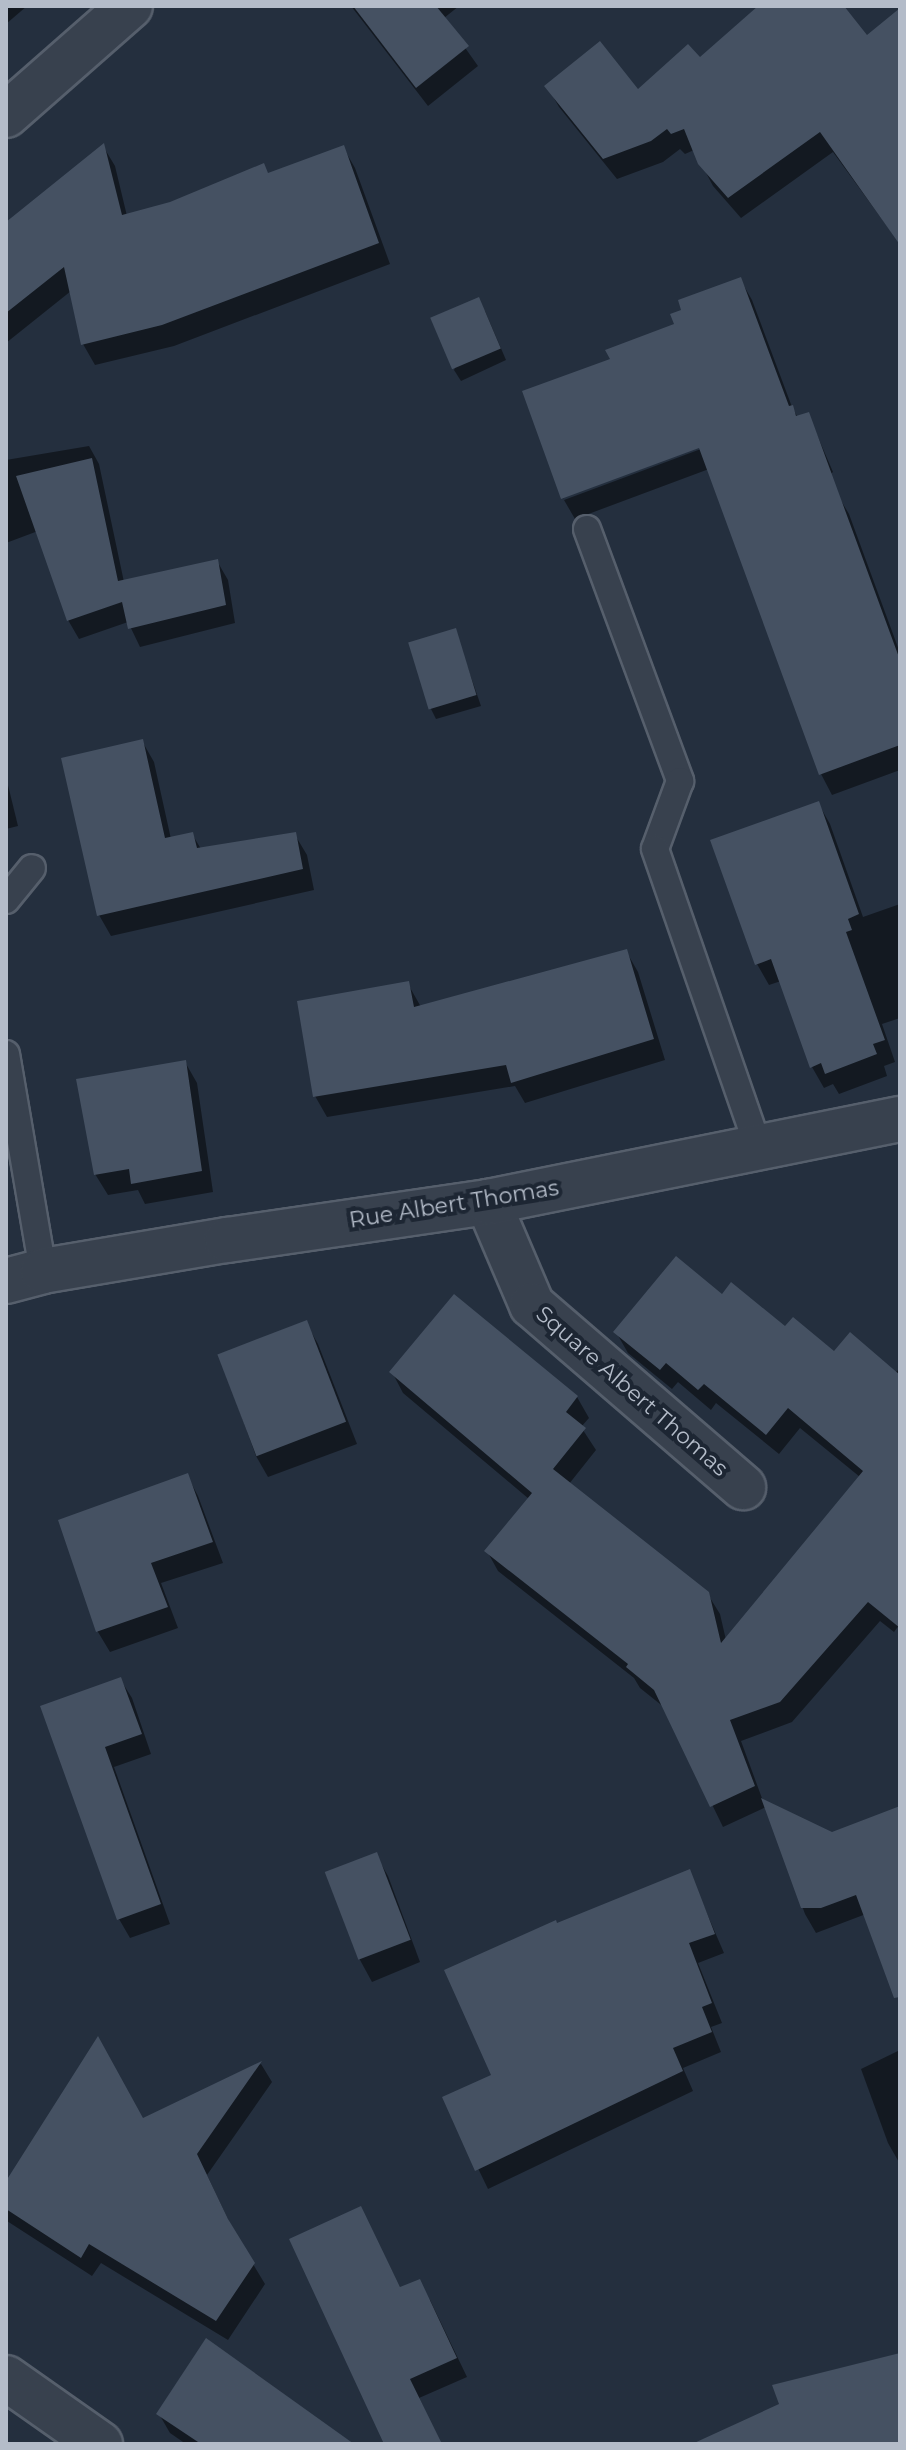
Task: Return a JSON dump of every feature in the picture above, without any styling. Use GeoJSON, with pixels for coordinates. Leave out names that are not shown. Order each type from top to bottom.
{"type":"FeatureCollection","features":[{"type":"Feature","properties":{"kind":"street"},"geometry":{"type":"LineString","coordinates":[[6,115],[130,6]]}},
{"type":"Feature","properties":{"kind":"street","name":"Rue Albert Thomas"},"geometry":{"type":"LineString","coordinates":[[24,1276],[358,1219],[488,1202],[900,1119]]}},
{"type":"Feature","properties":{"kind":"street","name":"Square Albert Thomas"},"geometry":{"type":"LineString","coordinates":[[488,1202],[532,1305],[743,1487]]}},
{"type":"Feature","properties":{"kind":"street"},"geometry":{"type":"LineString","coordinates":[[6,2378],[100,2444]]}},
{"type":"Feature","properties":{"kind":"lane"},"geometry":{"type":"LineString","coordinates":[[587,529],[680,781],[655,849],[758,1147]]}},
{"type":"Feature","properties":{"kind":"lane"},"geometry":{"type":"LineString","coordinates":[[6,900],[32,868]]}},
{"type":"Feature","properties":{"kind":"lane"},"geometry":{"type":"LineString","coordinates":[[6,1054],[24,1276]]}},
{"type":"Feature","properties":{"kind":"building"},"geometry":{"type":"Polygon","coordinates":[[[353,6],[436,6],[469,46],[416,88],[353,6]]]}},
{"type":"Feature","properties":{"kind":"building"},"geometry":{"type":"Polygon","coordinates":[[[758,6],[844,6],[867,35],[900,8],[900,245],[820,132],[728,198],[698,164],[684,129],[671,134],[667,129],[651,141],[603,159],[544,86],[600,41],[638,89],[688,44],[700,57],[758,6]]]}},
{"type":"Feature","properties":{"kind":"building"},"geometry":{"type":"Polygon","coordinates":[[[104,143],[122,215],[170,202],[264,163],[268,173],[344,145],[379,243],[162,325],[81,345],[64,267],[6,313],[6,222],[104,143]]]}},
{"type":"Feature","properties":{"kind":"building"},"geometry":{"type":"Polygon","coordinates":[[[741,277],[789,406],[793,405],[796,416],[809,412],[900,660],[900,745],[819,775],[699,448],[561,499],[522,391],[610,359],[605,350],[674,324],[670,314],[681,310],[678,300],[741,277]]]}},
{"type":"Feature","properties":{"kind":"building"},"geometry":{"type":"Polygon","coordinates":[[[479,297],[501,349],[452,369],[430,318],[479,297]]]}},
{"type":"Feature","properties":{"kind":"building"},"geometry":{"type":"Polygon","coordinates":[[[92,458],[118,581],[218,559],[226,605],[128,629],[122,602],[67,621],[16,476],[92,458]]]}},
{"type":"Feature","properties":{"kind":"building"},"geometry":{"type":"Polygon","coordinates":[[[456,628],[476,695],[429,710],[408,643],[456,628]]]}},
{"type":"Feature","properties":{"kind":"building"},"geometry":{"type":"Polygon","coordinates":[[[143,739],[165,838],[193,832],[197,848],[296,832],[303,869],[97,916],[61,758],[143,739]]]}},
{"type":"Feature","properties":{"kind":"building"},"geometry":{"type":"Polygon","coordinates":[[[819,801],[859,914],[848,919],[852,930],[846,932],[885,1040],[873,1044],[877,1054],[825,1074],[821,1063],[810,1068],[771,959],[755,965],[710,840],[819,801]]]}},
{"type":"Feature","properties":{"kind":"building"},"geometry":{"type":"Polygon","coordinates":[[[627,949],[654,1039],[511,1083],[506,1065],[313,1097],[297,1001],[409,981],[414,1007],[627,949]]]}},
{"type":"Feature","properties":{"kind":"building"},"geometry":{"type":"Polygon","coordinates":[[[186,1060],[202,1171],[131,1184],[129,1169],[94,1175],[76,1079],[186,1060]]]}},
{"type":"Feature","properties":{"kind":"building"},"geometry":{"type":"Polygon","coordinates":[[[676,1256],[722,1294],[731,1282],[785,1326],[793,1317],[834,1351],[850,1332],[900,1375],[900,1628],[868,1602],[780,1702],[730,1720],[755,1786],[710,1807],[654,1690],[626,1667],[628,1664],[484,1551],[532,1493],[389,1372],[454,1294],[578,1396],[566,1412],[586,1428],[553,1469],[709,1592],[721,1643],[863,1471],[788,1408],[766,1435],[704,1384],[698,1390],[666,1363],[660,1370],[613,1332],[676,1256]]]}},
{"type":"Feature","properties":{"kind":"building"},"geometry":{"type":"Polygon","coordinates":[[[307,1320],[346,1422],[256,1456],[217,1354],[307,1320]]]}},
{"type":"Feature","properties":{"kind":"building"},"geometry":{"type":"Polygon","coordinates":[[[188,1473],[213,1542],[151,1563],[168,1607],[96,1632],[58,1520],[188,1473]]]}},
{"type":"Feature","properties":{"kind":"building"},"geometry":{"type":"Polygon","coordinates":[[[121,1677],[142,1734],[105,1747],[161,1904],[117,1920],[40,1706],[121,1677]]]}},
{"type":"Feature","properties":{"kind":"building"},"geometry":{"type":"Polygon","coordinates":[[[761,1798],[832,1832],[900,1806],[900,1997],[894,1998],[856,1895],[821,1908],[801,1908],[761,1798]]]}},
{"type":"Feature","properties":{"kind":"building"},"geometry":{"type":"Polygon","coordinates":[[[377,1852],[411,1940],[358,1960],[325,1872],[377,1852]]]}},
{"type":"Feature","properties":{"kind":"building"},"geometry":{"type":"Polygon","coordinates":[[[690,1869],[715,1934],[689,1943],[712,2003],[702,2007],[712,2032],[673,2048],[683,2071],[475,2171],[442,2097],[491,2075],[444,1970],[556,1920],[557,1923],[690,1869]]]}},
{"type":"Feature","properties":{"kind":"building"},"geometry":{"type":"Polygon","coordinates":[[[98,2036],[143,2118],[262,2061],[197,2154],[228,2219],[255,2263],[216,2321],[89,2244],[81,2258],[6,2209],[6,2181],[98,2036]]]}},
{"type":"Feature","properties":{"kind":"building"},"geometry":{"type":"Polygon","coordinates":[[[361,2206],[400,2287],[420,2279],[457,2358],[410,2379],[442,2444],[384,2444],[289,2239],[361,2206]]]}},
{"type":"Feature","properties":{"kind":"building"},"geometry":{"type":"Polygon","coordinates":[[[206,2338],[354,2444],[201,2444],[156,2414],[206,2338]]]}},
{"type":"Feature","properties":{"kind":"building"},"geometry":{"type":"Polygon","coordinates":[[[900,2353],[900,2444],[692,2444],[779,2404],[772,2385],[900,2353]]]}}]}
